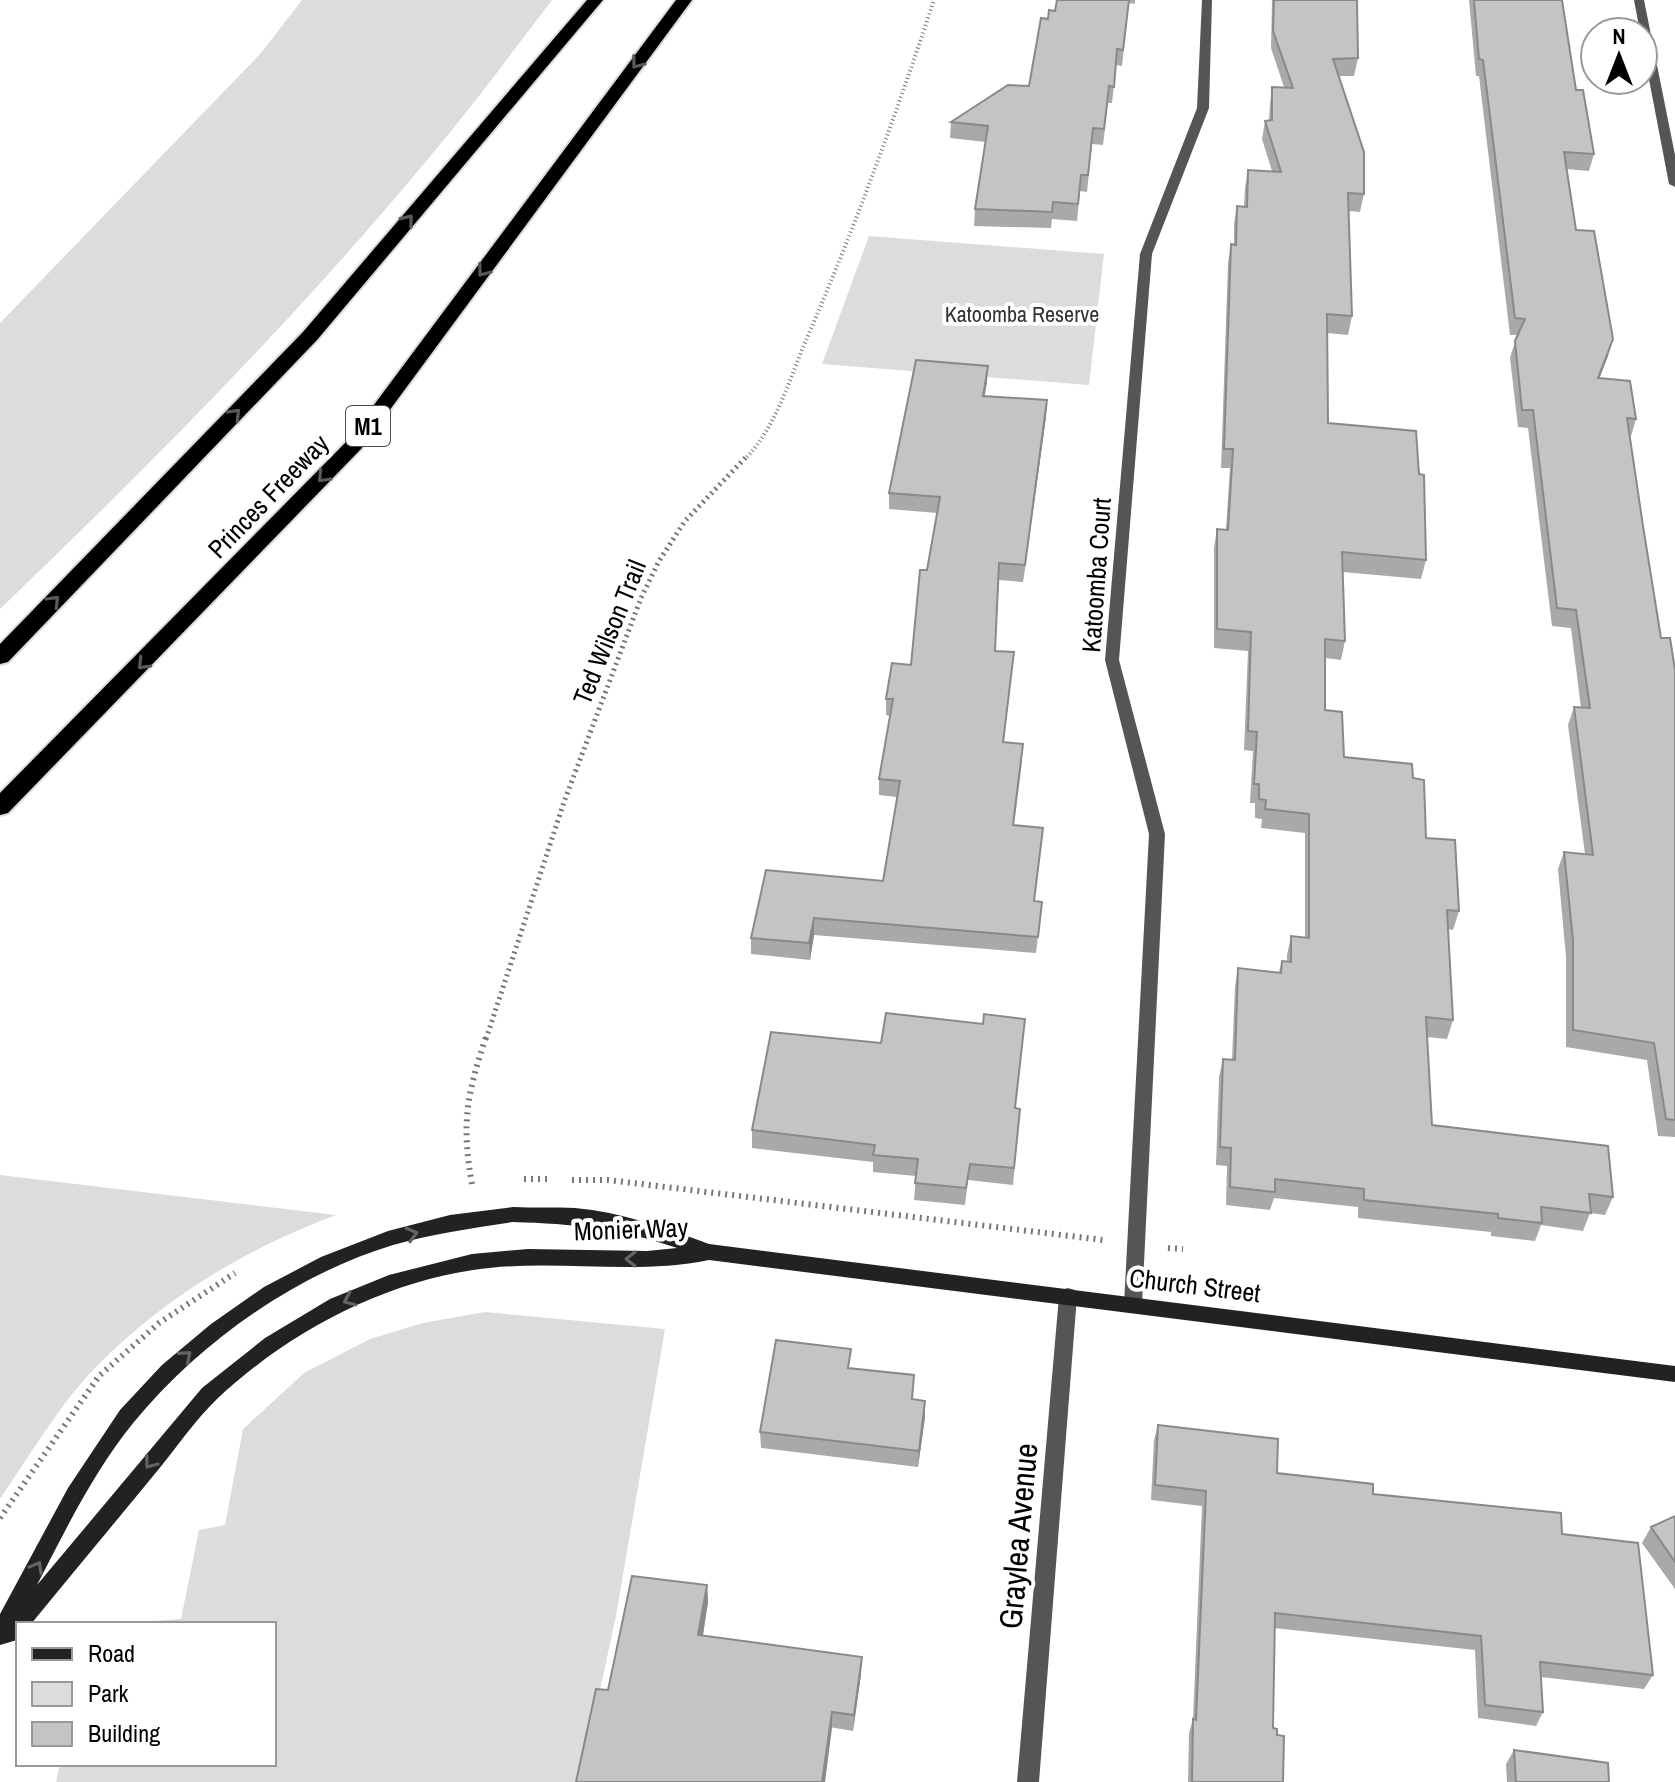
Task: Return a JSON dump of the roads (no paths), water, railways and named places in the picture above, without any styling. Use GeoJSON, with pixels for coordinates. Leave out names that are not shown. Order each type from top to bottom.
{"type":"FeatureCollection","features":[{"type":"Feature","properties":{"kind":"highway"},"geometry":{"type":"LineString","coordinates":[[0,657],[310,336],[595,0]]}},
{"type":"Feature","properties":{"kind":"highway","name":"Princes Freeway"},"geometry":{"type":"LineString","coordinates":[[0,807],[354,445],[684,0]]}},
{"type":"Feature","properties":{"kind":"street","name":"Katoomba Court"},"geometry":{"type":"LineString","coordinates":[[1133,1304],[1157,834],[1112,660],[1146,254],[1203,108],[1207,0]]}},
{"type":"Feature","properties":{"kind":"street"},"geometry":{"type":"LineString","coordinates":[[1639,0],[1675,184]]}},
{"type":"Feature","properties":{"kind":"street","name":"Monier Way"},"geometry":{"type":"LineString","coordinates":[[0,1635],[91,1468],[129,1414],[182,1358],[219,1328],[301,1275],[358,1249],[416,1232],[515,1216],[571,1216],[623,1223],[708,1252]]}},
{"type":"Feature","properties":{"kind":"street","name":"Church Street"},"geometry":{"type":"LineString","coordinates":[[708,1252],[1675,1374]]}},
{"type":"Feature","properties":{"kind":"street","name":"Monier Way"},"geometry":{"type":"LineString","coordinates":[[19,1622],[209,1394],[262,1351],[316,1316],[389,1283],[472,1262],[528,1257],[647,1259],[708,1252]]}},
{"type":"Feature","properties":{"kind":"street","name":"Graylea Avenue"},"geometry":{"type":"LineString","coordinates":[[1028,1782],[1068,1296]]}},
{"type":"Feature","properties":{"kind":"street","name":"Monier Way"},"geometry":{"type":"LineString","coordinates":[[0,1645],[16,1626]]}},
{"type":"Feature","properties":{"kind":"park label","name":"Katoomba Reserve"},"geometry":{"type":"Point","coordinates":[1022,314]}}]}
